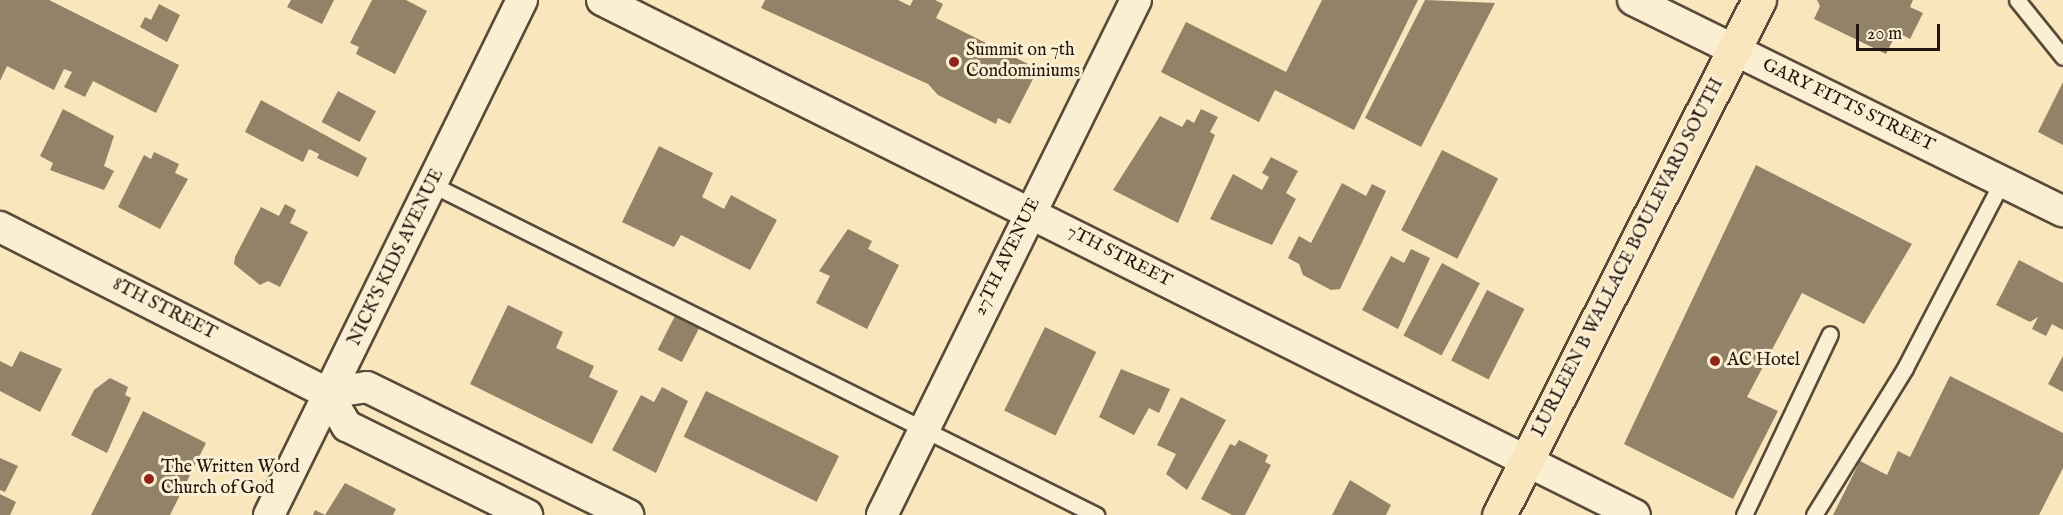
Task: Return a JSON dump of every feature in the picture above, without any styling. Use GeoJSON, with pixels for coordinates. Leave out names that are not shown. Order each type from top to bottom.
{"type":"FeatureCollection","features":[{"type":"Feature","properties":{"kind":"highway","name":"LURLEEN B WALLACE BOULEVARD SOUTH"},"geometry":{"type":"LineString","coordinates":[[1499,515],[1759,0]]}},
{"type":"Feature","properties":{"kind":"street","name":"NICK'S KIDS AVENUE"},"geometry":{"type":"LineString","coordinates":[[269,515],[522,0]]}},
{"type":"Feature","properties":{"kind":"street","name":"7TH STREET"},"geometry":{"type":"LineString","coordinates":[[603,0],[1635,515]]}},
{"type":"Feature","properties":{"kind":"street","name":"27TH AVENUE"},"geometry":{"type":"LineString","coordinates":[[882,515],[1029,212],[1136,0]]}},
{"type":"Feature","properties":{"kind":"street","name":"GARY FITTS STREET"},"geometry":{"type":"LineString","coordinates":[[1633,0],[2063,212]]}},
{"type":"Feature","properties":{"kind":"street","name":"8TH STREET"},"geometry":{"type":"LineString","coordinates":[[0,228],[327,393]]}},
{"type":"Feature","properties":{"kind":"street"},"geometry":{"type":"LineString","coordinates":[[526,515],[347,426],[327,393],[367,387],[628,515]]}},
{"type":"Feature","properties":{"kind":"lane"},"geometry":{"type":"LineString","coordinates":[[2017,0],[2063,57]]}},
{"type":"Feature","properties":{"kind":"lane"},"geometry":{"type":"LineString","coordinates":[[1814,515],[1905,368],[2002,182]]}},
{"type":"Feature","properties":{"kind":"lane"},"geometry":{"type":"LineString","coordinates":[[433,185],[1096,515]]}},
{"type":"Feature","properties":{"kind":"lane"},"geometry":{"type":"LineString","coordinates":[[1744,515],[1830,334]]}},
{"type":"Feature","properties":{"kind":"building"},"geometry":{"type":"Polygon","coordinates":[[[0,0],[49,0],[179,65],[156,113],[93,81],[85,97],[64,87],[72,72],[64,69],[54,90],[7,66],[0,81],[0,0]]]}},
{"type":"Feature","properties":{"kind":"building"},"geometry":{"type":"Polygon","coordinates":[[[291,0],[334,0],[322,24],[287,7],[291,0]]]}},
{"type":"Feature","properties":{"kind":"building"},"geometry":{"type":"Polygon","coordinates":[[[372,0],[406,0],[427,11],[395,74],[356,54],[359,47],[350,43],[372,0]]]}},
{"type":"Feature","properties":{"kind":"building","name":"Summit on 7th Condominiums"},"geometry":{"type":"Polygon","coordinates":[[[765,0],[898,0],[910,6],[913,0],[935,0],[943,4],[936,18],[1038,69],[1010,124],[998,118],[996,124],[938,95],[928,84],[761,8],[765,0]]]}},
{"type":"Feature","properties":{"kind":"building"},"geometry":{"type":"Polygon","coordinates":[[[1322,0],[1418,0],[1354,130],[1275,90],[1259,122],[1161,72],[1186,22],[1286,72],[1322,0]]]}},
{"type":"Feature","properties":{"kind":"building"},"geometry":{"type":"Polygon","coordinates":[[[1425,0],[1495,3],[1421,147],[1365,118],[1425,0]]]}},
{"type":"Feature","properties":{"kind":"building"},"geometry":{"type":"Polygon","coordinates":[[[1817,0],[1913,0],[1910,7],[1923,13],[1910,39],[1897,32],[1886,54],[1814,19],[1820,6],[1817,0]]]}},
{"type":"Feature","properties":{"kind":"building"},"geometry":{"type":"Polygon","coordinates":[[[159,4],[180,15],[167,42],[140,27],[145,17],[151,20],[159,4]]]}},
{"type":"Feature","properties":{"kind":"building"},"geometry":{"type":"Polygon","coordinates":[[[2063,82],[2063,145],[2038,132],[2063,82]]]}},
{"type":"Feature","properties":{"kind":"building"},"geometry":{"type":"Polygon","coordinates":[[[338,91],[376,111],[360,142],[322,122],[338,91]]]}},
{"type":"Feature","properties":{"kind":"building"},"geometry":{"type":"Polygon","coordinates":[[[261,100],[367,158],[358,177],[317,158],[319,154],[309,149],[303,162],[245,132],[261,100]]]}},
{"type":"Feature","properties":{"kind":"building"},"geometry":{"type":"Polygon","coordinates":[[[63,109],[114,136],[104,166],[114,171],[104,190],[50,170],[53,163],[40,156],[63,109]]]}},
{"type":"Feature","properties":{"kind":"building"},"geometry":{"type":"Polygon","coordinates":[[[1201,109],[1218,117],[1210,132],[1215,135],[1178,223],[1113,190],[1160,116],[1182,127],[1187,119],[1194,123],[1201,109]]]}},
{"type":"Feature","properties":{"kind":"building"},"geometry":{"type":"Polygon","coordinates":[[[659,146],[713,173],[702,197],[724,209],[731,195],[777,220],[750,270],[681,235],[674,247],[622,222],[659,146]]]}},
{"type":"Feature","properties":{"kind":"building"},"geometry":{"type":"Polygon","coordinates":[[[1442,150],[1498,179],[1457,259],[1401,230],[1442,150]]]}},
{"type":"Feature","properties":{"kind":"building"},"geometry":{"type":"Polygon","coordinates":[[[154,152],[179,164],[175,173],[188,179],[160,229],[118,207],[144,155],[151,159],[154,152]]]}},
{"type":"Feature","properties":{"kind":"building"},"geometry":{"type":"Polygon","coordinates":[[[1271,157],[1298,171],[1286,193],[1296,199],[1272,245],[1210,219],[1233,174],[1262,190],[1269,177],[1262,173],[1271,157]]]}},
{"type":"Feature","properties":{"kind":"building","name":"AC Hotel"},"geometry":{"type":"Polygon","coordinates":[[[1756,165],[1912,244],[1864,324],[1802,293],[1747,397],[1778,411],[1733,499],[1624,444],[1756,165]]]}},
{"type":"Feature","properties":{"kind":"building"},"geometry":{"type":"Polygon","coordinates":[[[1342,183],[1366,196],[1372,184],[1386,191],[1340,289],[1331,290],[1303,275],[1299,264],[1288,258],[1299,236],[1311,243],[1342,183]]]}},
{"type":"Feature","properties":{"kind":"building"},"geometry":{"type":"Polygon","coordinates":[[[285,204],[296,210],[290,223],[308,232],[280,287],[268,281],[260,285],[234,264],[235,257],[261,207],[279,216],[285,204]]]}},
{"type":"Feature","properties":{"kind":"building"},"geometry":{"type":"Polygon","coordinates":[[[848,229],[872,241],[868,249],[899,265],[867,329],[816,303],[830,276],[819,271],[848,229]]]}},
{"type":"Feature","properties":{"kind":"building"},"geometry":{"type":"Polygon","coordinates":[[[1411,249],[1430,258],[1398,329],[1362,310],[1391,256],[1404,263],[1411,249]]]}},
{"type":"Feature","properties":{"kind":"building"},"geometry":{"type":"Polygon","coordinates":[[[2019,260],[2063,283],[2063,330],[2052,324],[2046,336],[2032,329],[2038,317],[2030,322],[1996,305],[2019,260]]]}},
{"type":"Feature","properties":{"kind":"building"},"geometry":{"type":"Polygon","coordinates":[[[1442,263],[1480,283],[1441,356],[1404,335],[1442,263]]]}},
{"type":"Feature","properties":{"kind":"building"},"geometry":{"type":"Polygon","coordinates":[[[1487,290],[1524,309],[1489,379],[1451,360],[1487,290]]]}},
{"type":"Feature","properties":{"kind":"building"},"geometry":{"type":"Polygon","coordinates":[[[508,305],[563,332],[556,348],[594,366],[589,377],[618,391],[592,444],[470,384],[508,305]]]}},
{"type":"Feature","properties":{"kind":"building"},"geometry":{"type":"Polygon","coordinates":[[[675,316],[699,328],[682,362],[658,350],[675,316]]]}},
{"type":"Feature","properties":{"kind":"building"},"geometry":{"type":"Polygon","coordinates":[[[1045,327],[1096,352],[1055,436],[1004,411],[1045,327]]]}},
{"type":"Feature","properties":{"kind":"building"},"geometry":{"type":"Polygon","coordinates":[[[20,351],[62,369],[40,412],[0,391],[0,361],[12,367],[20,351]]]}},
{"type":"Feature","properties":{"kind":"building"},"geometry":{"type":"Polygon","coordinates":[[[2063,356],[2063,392],[2048,384],[2063,356]]]}},
{"type":"Feature","properties":{"kind":"building"},"geometry":{"type":"Polygon","coordinates":[[[1121,369],[1170,389],[1159,413],[1149,408],[1134,435],[1099,417],[1121,369]]]}},
{"type":"Feature","properties":{"kind":"building"},"geometry":{"type":"Polygon","coordinates":[[[1950,376],[2063,433],[2063,468],[2039,515],[1833,515],[1860,461],[1887,475],[1898,451],[1910,457],[1950,376]]]}},
{"type":"Feature","properties":{"kind":"building"},"geometry":{"type":"Polygon","coordinates":[[[110,378],[128,387],[125,395],[131,398],[107,453],[71,435],[94,390],[110,378]]]}},
{"type":"Feature","properties":{"kind":"building"},"geometry":{"type":"Polygon","coordinates":[[[662,387],[688,401],[656,473],[612,450],[641,395],[654,402],[662,387]]]}},
{"type":"Feature","properties":{"kind":"building"},"geometry":{"type":"Polygon","coordinates":[[[706,391],[839,456],[817,502],[684,437],[706,391]]]}},
{"type":"Feature","properties":{"kind":"building"},"geometry":{"type":"Polygon","coordinates":[[[1181,397],[1226,420],[1187,490],[1166,474],[1176,454],[1157,445],[1181,397]]]}},
{"type":"Feature","properties":{"kind":"building","name":"The Written Word Church of God"},"geometry":{"type":"Polygon","coordinates":[[[143,411],[206,443],[170,515],[91,515],[143,411]]]}},
{"type":"Feature","properties":{"kind":"building"},"geometry":{"type":"Polygon","coordinates":[[[1239,440],[1268,455],[1265,462],[1271,465],[1245,515],[1232,515],[1201,499],[1230,444],[1235,446],[1239,440]]]}},
{"type":"Feature","properties":{"kind":"building"},"geometry":{"type":"Polygon","coordinates":[[[0,458],[18,466],[5,492],[0,490],[0,458]]]}},
{"type":"Feature","properties":{"kind":"building"},"geometry":{"type":"Polygon","coordinates":[[[1350,480],[1391,505],[1386,515],[1332,515],[1350,480]]]}},
{"type":"Feature","properties":{"kind":"building"},"geometry":{"type":"Polygon","coordinates":[[[345,483],[396,509],[393,515],[325,515],[345,483]]]}},
{"type":"Feature","properties":{"kind":"building"},"geometry":{"type":"Polygon","coordinates":[[[0,494],[16,502],[10,515],[0,515],[0,494]]]}},
{"type":"Feature","properties":{"kind":"building"},"geometry":{"type":"Polygon","coordinates":[[[315,510],[325,515],[313,515],[315,510]]]}},
{"type":"Feature","properties":{"kind":"place","name":"Summit on 7th Condominiums"},"geometry":{"type":"Point","coordinates":[954,62]}},
{"type":"Feature","properties":{"kind":"place","name":"AC Hotel"},"geometry":{"type":"Point","coordinates":[1715,361]}},
{"type":"Feature","properties":{"kind":"place","name":"The Written Word Church of God"},"geometry":{"type":"Point","coordinates":[149,479]}}]}
